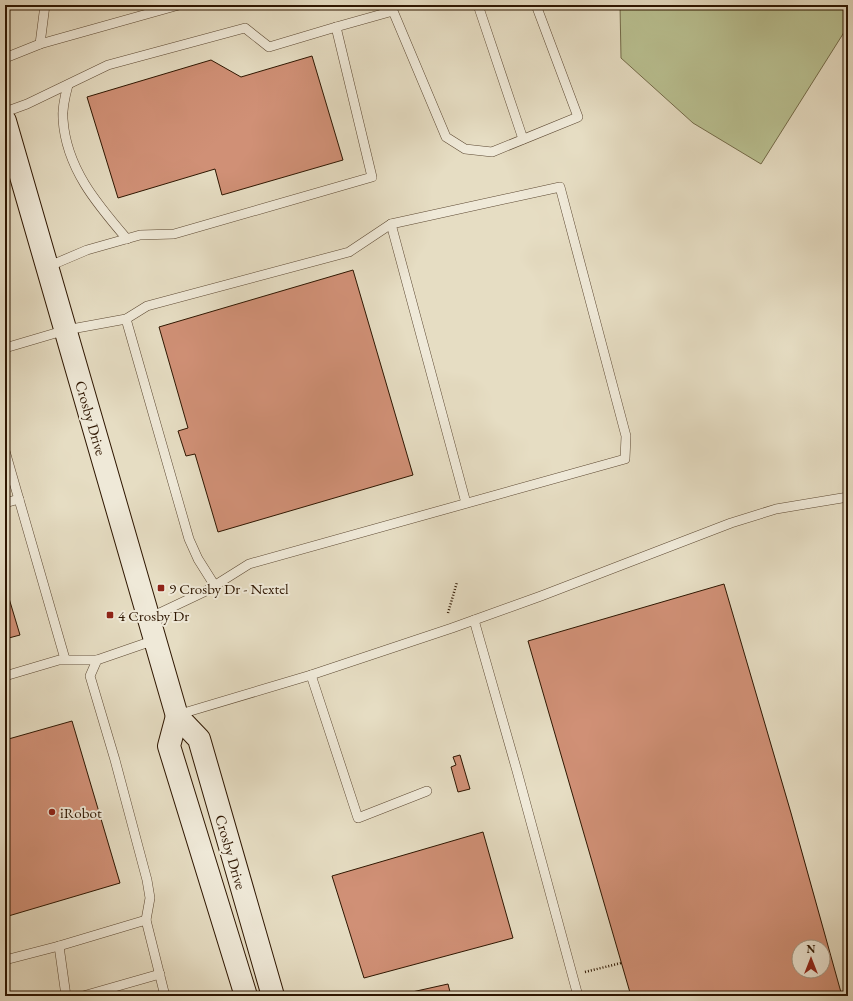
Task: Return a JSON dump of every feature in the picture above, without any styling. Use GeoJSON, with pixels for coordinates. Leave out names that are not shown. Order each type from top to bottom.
{"type":"FeatureCollection","features":[{"type":"Feature","properties":{"kind":"main road","name":"Crosby Drive"},"geometry":{"type":"LineString","coordinates":[[5,121],[177,716],[199,739],[273,996]]}},
{"type":"Feature","properties":{"kind":"main road","name":"Crosby Drive"},"geometry":{"type":"LineString","coordinates":[[177,716],[169,746],[246,996]]}},
{"type":"Feature","properties":{"kind":"lane"},"geometry":{"type":"LineString","coordinates":[[40,44],[45,5]]}},
{"type":"Feature","properties":{"kind":"lane"},"geometry":{"type":"LineString","coordinates":[[5,58],[40,44],[179,5]]}},
{"type":"Feature","properties":{"kind":"lane"},"geometry":{"type":"LineString","coordinates":[[478,5],[523,139]]}},
{"type":"Feature","properties":{"kind":"lane"},"geometry":{"type":"LineString","coordinates":[[5,112],[27,104],[108,65],[245,28],[269,47],[393,11],[446,137],[464,149],[492,152],[578,116],[536,5]]}},
{"type":"Feature","properties":{"kind":"lane"},"geometry":{"type":"LineString","coordinates":[[47,267],[87,250],[140,235],[174,234],[372,177],[336,27]]}},
{"type":"Feature","properties":{"kind":"lane"},"geometry":{"type":"LineString","coordinates":[[68,85],[62,118],[67,145],[80,177],[98,205],[127,239]]}},
{"type":"Feature","properties":{"kind":"lane"},"geometry":{"type":"LineString","coordinates":[[5,348],[66,330],[126,319],[147,306],[348,252],[391,224],[560,186],[626,436],[625,459],[249,564],[215,586],[149,618]]}},
{"type":"Feature","properties":{"kind":"lane"},"geometry":{"type":"LineString","coordinates":[[391,224],[466,503]]}},
{"type":"Feature","properties":{"kind":"lane"},"geometry":{"type":"LineString","coordinates":[[126,319],[189,539],[198,559],[215,586]]}},
{"type":"Feature","properties":{"kind":"lane"},"geometry":{"type":"LineString","coordinates":[[5,451],[64,659]]}},
{"type":"Feature","properties":{"kind":"lane"},"geometry":{"type":"LineString","coordinates":[[177,716],[311,675],[474,620],[731,523],[776,509],[848,497]]}},
{"type":"Feature","properties":{"kind":"lane"},"geometry":{"type":"LineString","coordinates":[[5,503],[19,500]]}},
{"type":"Feature","properties":{"kind":"lane"},"geometry":{"type":"LineString","coordinates":[[474,620],[578,996]]}},
{"type":"Feature","properties":{"kind":"lane"},"geometry":{"type":"LineString","coordinates":[[5,676],[64,659],[97,660],[155,640]]}},
{"type":"Feature","properties":{"kind":"lane"},"geometry":{"type":"LineString","coordinates":[[97,660],[90,676],[115,760],[147,880],[150,898],[146,920],[165,996]]}},
{"type":"Feature","properties":{"kind":"lane"},"geometry":{"type":"LineString","coordinates":[[311,675],[358,818],[427,792]]}},
{"type":"Feature","properties":{"kind":"lane"},"geometry":{"type":"LineString","coordinates":[[5,960],[59,946],[146,920]]}},
{"type":"Feature","properties":{"kind":"lane"},"geometry":{"type":"LineString","coordinates":[[59,946],[66,996]]}},
{"type":"Feature","properties":{"kind":"lane"},"geometry":{"type":"LineString","coordinates":[[83,996],[97,994],[160,974]]}},
{"type":"Feature","properties":{"kind":"path"},"geometry":{"type":"LineString","coordinates":[[448,613],[457,582]]}},
{"type":"Feature","properties":{"kind":"path"},"geometry":{"type":"LineString","coordinates":[[572,976],[622,963]]}},
{"type":"Feature","properties":{"kind":"green space"},"geometry":{"type":"Polygon","coordinates":[[[620,5],[848,5],[848,26],[761,164],[693,123],[621,58],[620,5]]]}},
{"type":"Feature","properties":{"kind":"building"},"geometry":{"type":"Polygon","coordinates":[[[312,56],[343,160],[222,195],[215,169],[118,198],[87,97],[211,60],[241,77],[312,56]]]}},
{"type":"Feature","properties":{"kind":"building"},"geometry":{"type":"Polygon","coordinates":[[[353,270],[413,475],[218,532],[195,454],[186,456],[178,431],[188,428],[159,327],[353,270]]]}},
{"type":"Feature","properties":{"kind":"building"},"geometry":{"type":"Polygon","coordinates":[[[724,584],[826,939],[791,939],[791,979],[831,979],[831,957],[842,996],[631,996],[528,641],[724,584]]]}},
{"type":"Feature","properties":{"kind":"building"},"geometry":{"type":"Polygon","coordinates":[[[5,585],[20,635],[5,639],[5,585]]]}},
{"type":"Feature","properties":{"kind":"building","name":"iRobot"},"geometry":{"type":"Polygon","coordinates":[[[72,721],[120,883],[5,917],[5,740],[72,721]]]}},
{"type":"Feature","properties":{"kind":"building"},"geometry":{"type":"Polygon","coordinates":[[[460,755],[470,789],[458,792],[451,767],[456,765],[453,757],[460,755]]]}},
{"type":"Feature","properties":{"kind":"building"},"geometry":{"type":"Polygon","coordinates":[[[483,832],[513,938],[364,978],[332,876],[483,832]]]}},
{"type":"Feature","properties":{"kind":"building"},"geometry":{"type":"Polygon","coordinates":[[[448,984],[451,996],[394,996],[448,984]]]}},
{"type":"Feature","properties":{"kind":"place","name":"9 Crosby Dr - Nextel"},"geometry":{"type":"Point","coordinates":[161,588]}},
{"type":"Feature","properties":{"kind":"place","name":"4 Crosby Dr"},"geometry":{"type":"Point","coordinates":[110,615]}},
{"type":"Feature","properties":{"kind":"place","name":"iRobot"},"geometry":{"type":"Point","coordinates":[52,812]}}]}
